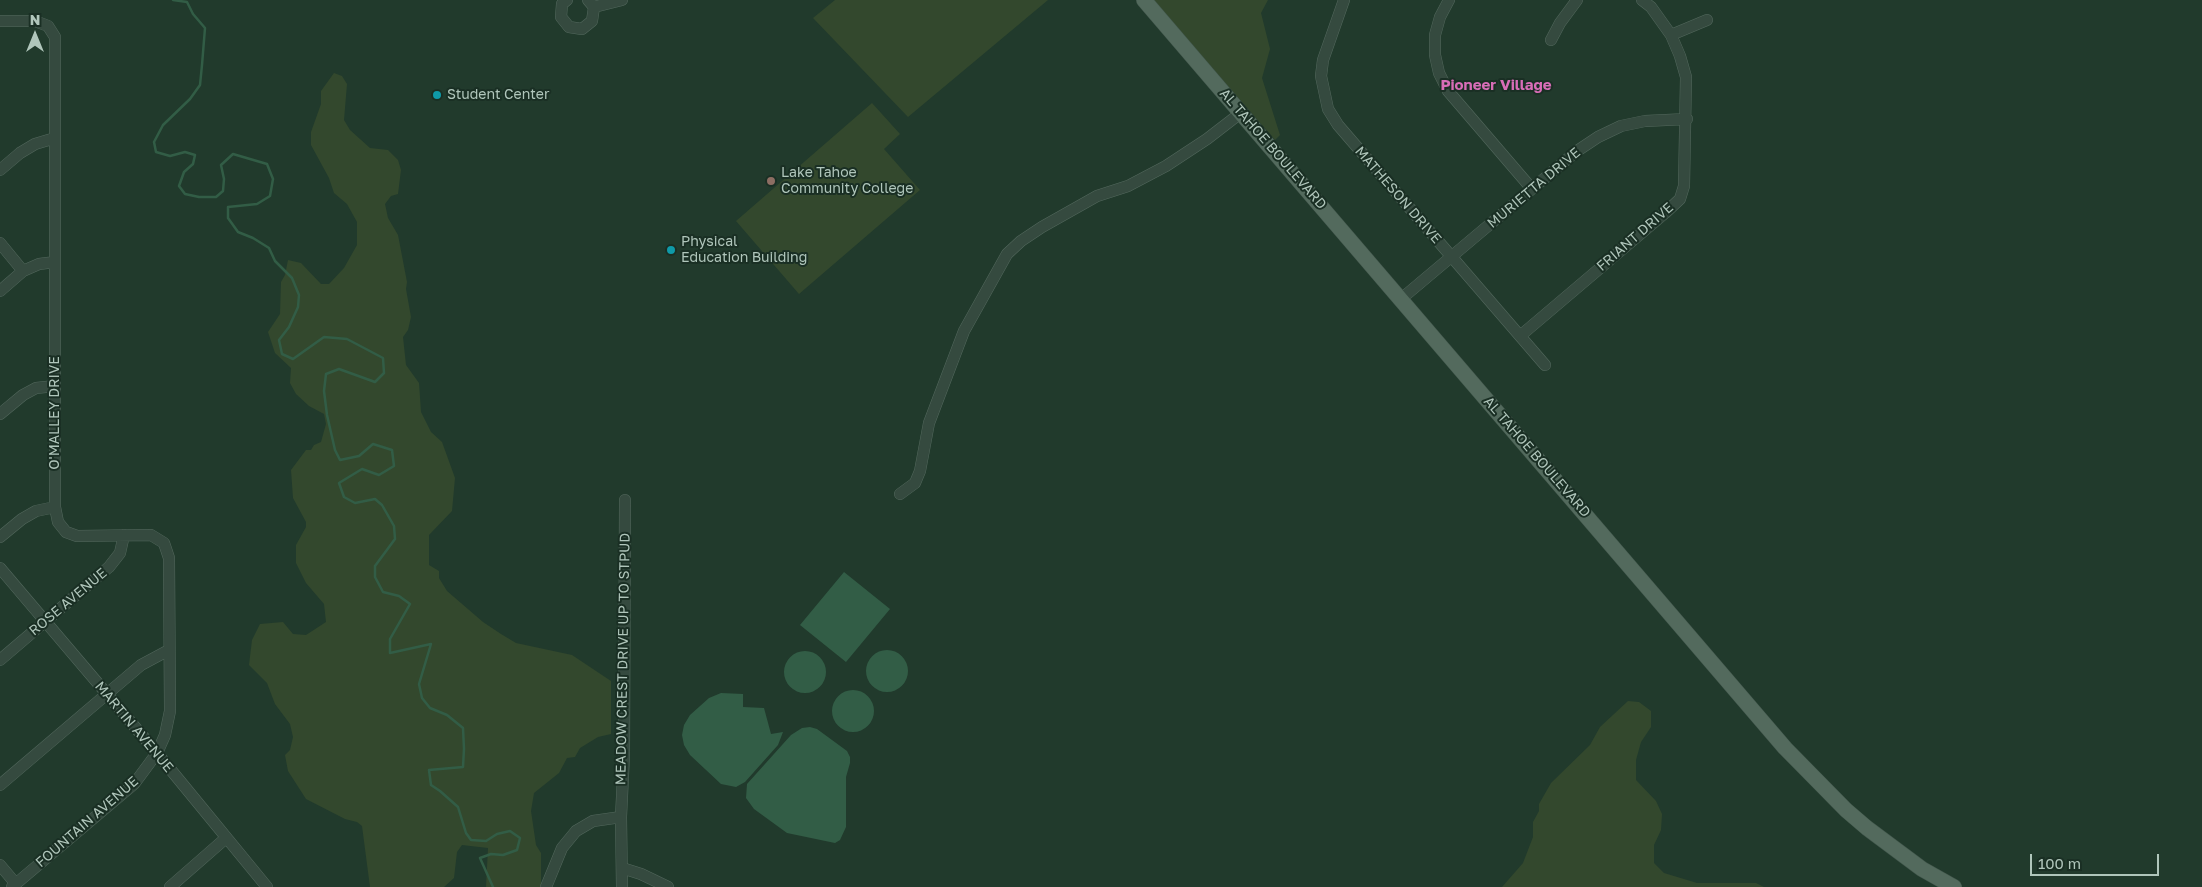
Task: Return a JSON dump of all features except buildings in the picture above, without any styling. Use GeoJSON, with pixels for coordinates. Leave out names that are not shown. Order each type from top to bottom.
{"type":"FeatureCollection","features":[{"type":"Feature","properties":{"kind":"main road","name":"AL TAHOE BOULEVARD"},"geometry":{"type":"LineString","coordinates":[[1144,0],[1802,766],[1846,810],[1885,843],[1922,869],[1954,887]]}},
{"type":"Feature","properties":{"kind":"street"},"geometry":{"type":"LineString","coordinates":[[567,0],[562,4],[561,17],[569,27],[582,29],[592,21],[591,4],[622,0]]}},
{"type":"Feature","properties":{"kind":"street","name":"MATHESON DRIVE"},"geometry":{"type":"LineString","coordinates":[[1344,0],[1323,60],[1321,76],[1328,109],[1338,125],[1545,365]]}},
{"type":"Feature","properties":{"kind":"street"},"geometry":{"type":"LineString","coordinates":[[1449,0],[1440,17],[1435,35],[1435,55],[1439,73],[1448,91],[1532,189]]}},
{"type":"Feature","properties":{"kind":"street"},"geometry":{"type":"LineString","coordinates":[[1551,40],[1577,0]]}},
{"type":"Feature","properties":{"kind":"street","name":"FRIANT DRIVE"},"geometry":{"type":"LineString","coordinates":[[1520,336],[1680,199],[1686,176],[1686,76],[1671,35],[1651,8],[1642,0]]}},
{"type":"Feature","properties":{"kind":"street"},"geometry":{"type":"LineString","coordinates":[[1671,35],[1707,20]]}},
{"type":"Feature","properties":{"kind":"street","name":"O'MALLEY DRIVE"},"geometry":{"type":"LineString","coordinates":[[0,21],[34,21],[48,26],[55,37],[55,507],[58,522],[66,532],[77,536],[151,536],[164,543],[169,558],[170,711],[165,735],[157,753]]}},
{"type":"Feature","properties":{"kind":"street"},"geometry":{"type":"LineString","coordinates":[[900,494],[915,483],[920,471],[929,423],[964,331],[1007,254],[1021,241],[1042,227],[1097,196],[1128,186],[1166,166],[1207,139],[1242,112]]}},
{"type":"Feature","properties":{"kind":"street","name":"MURIETTA DRIVE"},"geometry":{"type":"LineString","coordinates":[[1401,299],[1577,151],[1621,126],[1644,121],[1687,119]]}},
{"type":"Feature","properties":{"kind":"street"},"geometry":{"type":"LineString","coordinates":[[0,170],[20,153],[35,144],[55,138]]}},
{"type":"Feature","properties":{"kind":"street"},"geometry":{"type":"LineString","coordinates":[[0,243],[23,271]]}},
{"type":"Feature","properties":{"kind":"street"},"geometry":{"type":"LineString","coordinates":[[0,291],[23,271],[39,264],[55,262]]}},
{"type":"Feature","properties":{"kind":"street"},"geometry":{"type":"LineString","coordinates":[[0,414],[23,395],[36,388],[55,386]]}},
{"type":"Feature","properties":{"kind":"street","name":"MEADOW CREST DRIVE UP TO STPUD"},"geometry":{"type":"LineString","coordinates":[[622,887],[620,817],[624,755],[625,500]]}},
{"type":"Feature","properties":{"kind":"street"},"geometry":{"type":"LineString","coordinates":[[0,537],[22,519],[36,511],[55,507]]}},
{"type":"Feature","properties":{"kind":"street","name":"ROSE AVENUE"},"geometry":{"type":"LineString","coordinates":[[0,660],[109,568],[120,553],[124,535]]}},
{"type":"Feature","properties":{"kind":"street","name":"MARTIN AVENUE"},"geometry":{"type":"LineString","coordinates":[[0,568],[157,753],[267,887]]}},
{"type":"Feature","properties":{"kind":"street"},"geometry":{"type":"LineString","coordinates":[[0,785],[141,665],[169,650]]}},
{"type":"Feature","properties":{"kind":"street","name":"FOUNTAIN AVENUE"},"geometry":{"type":"LineString","coordinates":[[14,885],[134,784],[157,753]]}},
{"type":"Feature","properties":{"kind":"street"},"geometry":{"type":"LineString","coordinates":[[546,887],[562,848],[576,831],[593,821],[620,817]]}},
{"type":"Feature","properties":{"kind":"street"},"geometry":{"type":"LineString","coordinates":[[170,887],[226,838]]}},
{"type":"Feature","properties":{"kind":"street"},"geometry":{"type":"LineString","coordinates":[[0,864],[14,885]]}},
{"type":"Feature","properties":{"kind":"street"},"geometry":{"type":"LineString","coordinates":[[622,868],[642,874],[668,887]]}},
{"type":"Feature","properties":{"kind":"shaded area"},"geometry":{"type":"Polygon","coordinates":[[[835,0],[1048,0],[908,117],[813,18],[835,0]]]}},
{"type":"Feature","properties":{"kind":"shaded area"},"geometry":{"type":"Polygon","coordinates":[[[1153,0],[1268,0],[1261,13],[1270,49],[1262,78],[1280,135],[1275,140],[1153,0]]]}},
{"type":"Feature","properties":{"kind":"shaded area"},"geometry":{"type":"Polygon","coordinates":[[[334,73],[342,76],[347,84],[344,120],[350,130],[370,148],[388,150],[398,160],[401,170],[398,194],[391,196],[385,204],[388,218],[398,235],[407,282],[406,289],[411,317],[408,330],[403,337],[406,365],[419,383],[421,412],[431,432],[442,442],[455,478],[452,511],[429,535],[429,565],[439,571],[439,578],[447,591],[483,622],[501,634],[516,643],[572,655],[611,681],[611,734],[598,737],[580,748],[575,757],[567,758],[559,773],[534,793],[531,811],[536,845],[541,853],[541,887],[486,887],[488,848],[462,845],[457,852],[454,878],[444,887],[370,887],[362,826],[306,799],[288,771],[285,755],[290,750],[293,737],[290,724],[275,704],[267,683],[249,665],[252,640],[260,624],[283,622],[293,634],[306,635],[326,622],[324,604],[306,583],[296,563],[296,545],[306,527],[306,522],[293,498],[291,470],[306,450],[311,450],[314,445],[321,442],[326,424],[324,414],[309,406],[296,394],[290,383],[291,368],[275,353],[268,332],[280,314],[281,282],[285,275],[288,260],[301,263],[321,284],[329,284],[344,268],[357,245],[357,222],[347,204],[334,193],[329,178],[311,145],[311,132],[321,104],[321,91],[334,73]]]}},
{"type":"Feature","properties":{"kind":"shaded area"},"geometry":{"type":"Polygon","coordinates":[[[872,103],[900,134],[884,149],[920,190],[799,294],[736,221],[872,103]]]}},
{"type":"Feature","properties":{"kind":"shaded area"},"geometry":{"type":"Polygon","coordinates":[[[844,572],[890,609],[846,662],[800,625],[844,572]]]}},
{"type":"Feature","properties":{"kind":"shaded area"},"geometry":{"type":"Polygon","coordinates":[[[887,650],[902,656],[908,671],[902,686],[887,692],[872,686],[866,671],[872,656],[887,650]]]}},
{"type":"Feature","properties":{"kind":"shaded area"},"geometry":{"type":"Polygon","coordinates":[[[805,651],[820,657],[826,672],[820,687],[805,693],[790,687],[784,672],[790,657],[805,651]]]}},
{"type":"Feature","properties":{"kind":"shaded area"},"geometry":{"type":"Polygon","coordinates":[[[853,690],[868,696],[874,711],[868,726],[853,732],[838,726],[832,711],[838,696],[853,690]]]}},
{"type":"Feature","properties":{"kind":"shaded area"},"geometry":{"type":"Polygon","coordinates":[[[721,693],[743,694],[743,707],[764,708],[771,734],[783,732],[778,745],[745,782],[736,787],[721,784],[690,755],[684,745],[682,735],[684,725],[690,715],[709,698],[721,693]]]}},
{"type":"Feature","properties":{"kind":"shaded area"},"geometry":{"type":"Polygon","coordinates":[[[1628,701],[1639,702],[1651,711],[1651,727],[1641,742],[1636,760],[1636,780],[1656,801],[1662,814],[1661,830],[1654,845],[1654,863],[1664,873],[1697,883],[1756,883],[1764,887],[1502,887],[1523,863],[1533,837],[1533,822],[1539,811],[1539,804],[1551,783],[1590,745],[1600,727],[1628,701]]]}},
{"type":"Feature","properties":{"kind":"shaded area"},"geometry":{"type":"Polygon","coordinates":[[[810,727],[817,729],[847,751],[850,757],[846,777],[846,827],[840,840],[835,843],[787,833],[754,809],[746,798],[747,784],[791,735],[802,728],[810,727]]]}},
{"type":"Feature","properties":{"kind":"waterway"},"geometry":{"type":"LineString","coordinates":[[173,0],[187,2],[193,14],[205,28],[200,85],[190,99],[163,125],[154,142],[156,152],[170,156],[185,152],[195,155],[193,164],[184,172],[179,186],[185,194],[199,197],[216,197],[223,191],[224,179],[221,165],[233,154],[267,164],[273,179],[270,196],[257,204],[228,207],[228,218],[238,232],[253,238],[269,248],[275,261],[292,278],[299,295],[298,307],[289,327],[279,340],[282,354],[293,359],[324,337],[347,339],[383,358],[384,373],[375,382],[339,369],[326,374],[324,391],[327,415],[335,450],[340,460],[359,456],[373,444],[392,450],[394,466],[379,475],[362,469],[339,483],[344,497],[355,503],[375,499],[382,505],[394,526],[395,539],[375,566],[375,577],[383,592],[399,596],[410,604],[390,639],[390,653],[431,644],[419,684],[422,698],[430,708],[447,715],[463,728],[463,767],[429,770],[431,785],[458,807],[466,833],[471,840],[486,841],[497,834],[510,831],[520,838],[517,850],[503,855],[491,854],[480,858],[493,887]]}},
{"type":"Feature","properties":{"kind":"place","name":"Student Center"},"geometry":{"type":"Point","coordinates":[437,95]}},
{"type":"Feature","properties":{"kind":"place","name":"Lake Tahoe Community College"},"geometry":{"type":"Point","coordinates":[771,181]}},
{"type":"Feature","properties":{"kind":"place","name":"Physical Education Building"},"geometry":{"type":"Point","coordinates":[671,250]}},
{"type":"Feature","properties":{"kind":"district","name":"Pioneer Village"},"geometry":{"type":"Point","coordinates":[1496,85]}}]}
